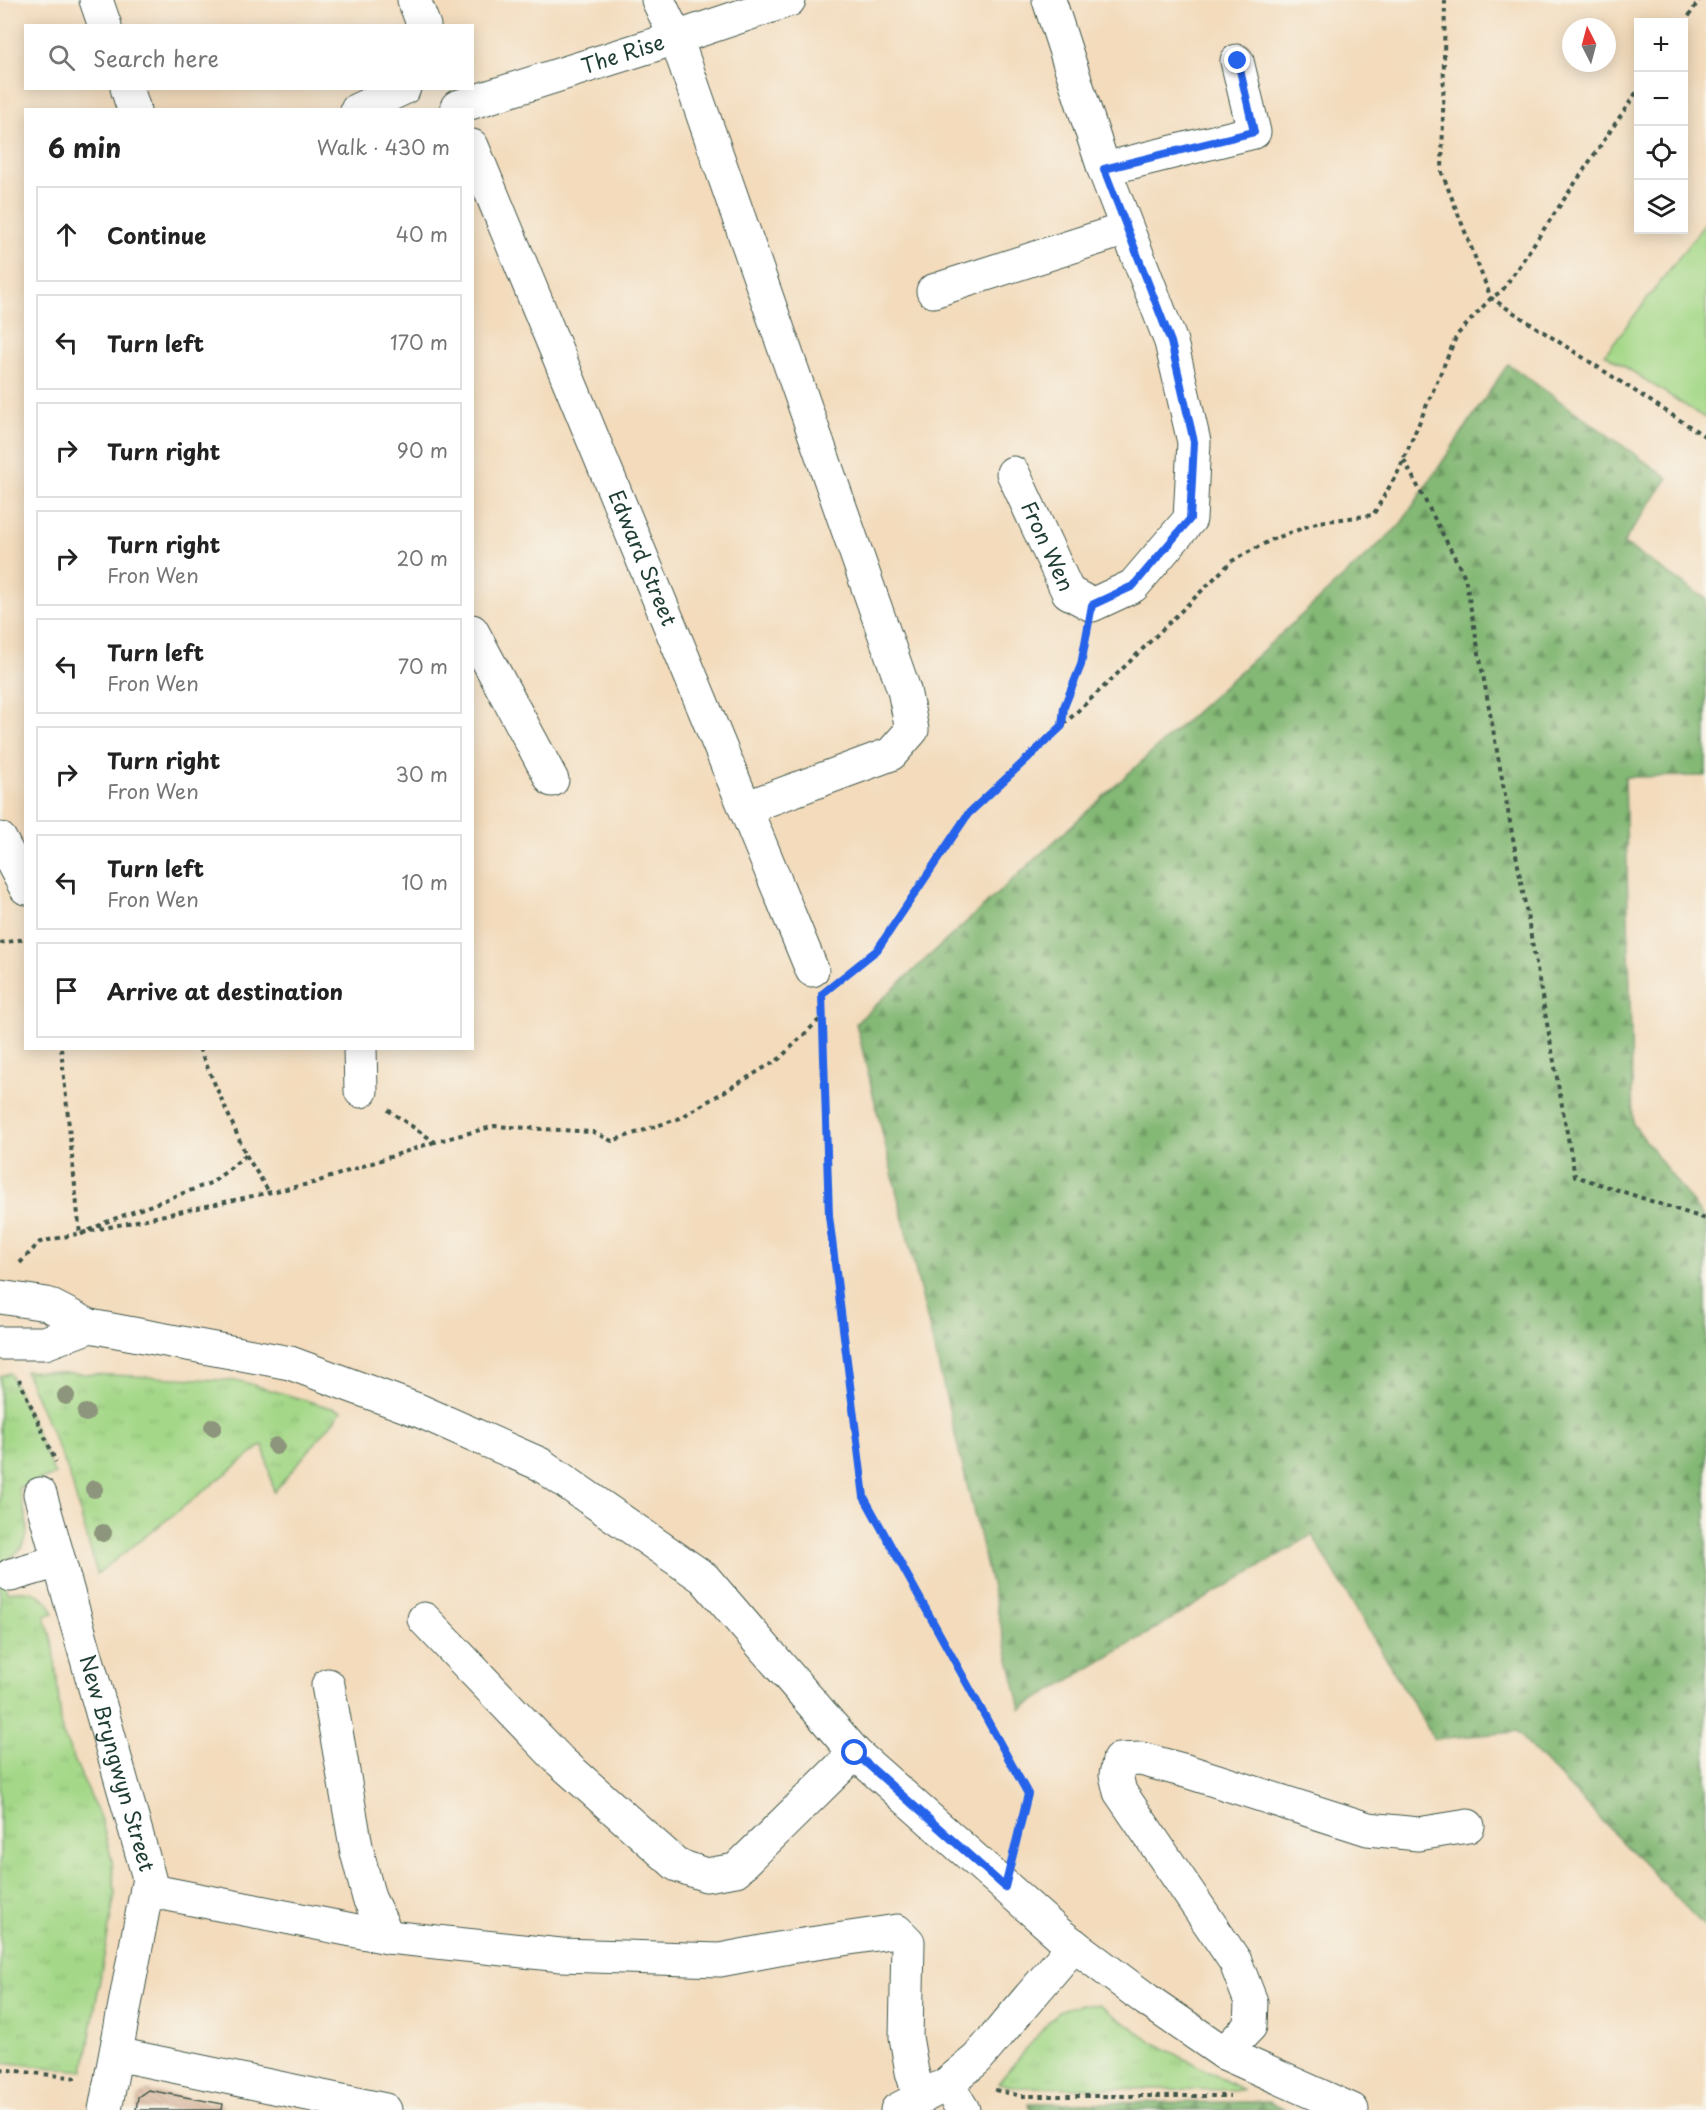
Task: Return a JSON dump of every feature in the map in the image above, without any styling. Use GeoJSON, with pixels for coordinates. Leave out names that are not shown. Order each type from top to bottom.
{"type":"FeatureCollection","features":[{"type":"Feature","properties":{"kind":"street"},"geometry":{"type":"LineString","coordinates":[[96,0],[104,24]]}},
{"type":"Feature","properties":{"kind":"street"},"geometry":{"type":"LineString","coordinates":[[414,0],[423,24]]}},
{"type":"Feature","properties":{"kind":"street"},"geometry":{"type":"LineString","coordinates":[[658,0],[676,38],[904,690],[912,730],[891,754],[745,808]]}},
{"type":"Feature","properties":{"kind":"street","name":"The Rise"},"geometry":{"type":"LineString","coordinates":[[454,102],[676,38],[789,0]]}},
{"type":"Feature","properties":{"kind":"street","name":"Fron Wen"},"geometry":{"type":"LineString","coordinates":[[1013,473],[1068,592],[1092,605],[1133,586],[1190,519],[1194,442],[1171,342],[1104,169],[1049,0]]}},
{"type":"Feature","properties":{"kind":"street"},"geometry":{"type":"LineString","coordinates":[[1104,169],[1254,132],[1238,61]]}},
{"type":"Feature","properties":{"kind":"street"},"geometry":{"type":"LineString","coordinates":[[128,90],[133,108]]}},
{"type":"Feature","properties":{"kind":"street"},"geometry":{"type":"LineString","coordinates":[[361,108],[400,90]]}},
{"type":"Feature","properties":{"kind":"street","name":"Edward Street"},"geometry":{"type":"LineString","coordinates":[[474,151],[817,982]]}},
{"type":"Feature","properties":{"kind":"street"},"geometry":{"type":"LineString","coordinates":[[933,291],[1126,229]]}},
{"type":"Feature","properties":{"kind":"street"},"geometry":{"type":"LineString","coordinates":[[474,635],[552,780]]}},
{"type":"Feature","properties":{"kind":"street"},"geometry":{"type":"LineString","coordinates":[[0,839],[24,884]]}},
{"type":"Feature","properties":{"kind":"street"},"geometry":{"type":"LineString","coordinates":[[360,1050],[361,1090]]}},
{"type":"Feature","properties":{"kind":"street"},"geometry":{"type":"LineString","coordinates":[[0,1297],[47,1304],[90,1326],[290,1363],[420,1411],[540,1464],[704,1578],[855,1753],[1005,1887],[1074,1945],[1147,2000],[1224,2053],[1352,2110]]}},
{"type":"Feature","properties":{"kind":"street"},"geometry":{"type":"LineString","coordinates":[[0,1342],[45,1343],[90,1326]]}},
{"type":"Feature","properties":{"kind":"street","name":"New Bryngwyn Street"},"geometry":{"type":"LineString","coordinates":[[40,1494],[149,1878],[110,2082]]}},
{"type":"Feature","properties":{"kind":"street"},"geometry":{"type":"LineString","coordinates":[[11,1575],[59,1561]]}},
{"type":"Feature","properties":{"kind":"street"},"geometry":{"type":"LineString","coordinates":[[424,1618],[560,1761],[677,1864],[706,1875],[736,1870],[855,1753]]}},
{"type":"Feature","properties":{"kind":"street"},"geometry":{"type":"LineString","coordinates":[[328,1686],[357,1852],[369,1898],[388,1937]]}},
{"type":"Feature","properties":{"kind":"street"},"geometry":{"type":"LineString","coordinates":[[1224,2053],[1250,2026],[1251,2002],[1235,1961],[1120,1792],[1116,1775],[1119,1760],[1141,1759],[1186,1771],[1368,1829],[1418,1834],[1468,1826]]}},
{"type":"Feature","properties":{"kind":"street"},"geometry":{"type":"LineString","coordinates":[[147,1890],[388,1937],[561,1955],[720,1960],[897,1931],[908,1942],[906,2037],[912,2072],[932,2101],[977,2059],[1074,1945]]}},
{"type":"Feature","properties":{"kind":"street"},"geometry":{"type":"LineString","coordinates":[[110,2082],[385,2110]]}},
{"type":"Feature","properties":{"kind":"path"},"geometry":{"type":"LineString","coordinates":[[1444,0],[1442,173],[1491,298],[1706,437]]}},
{"type":"Feature","properties":{"kind":"path"},"geometry":{"type":"LineString","coordinates":[[1687,18],[1699,0]]}},
{"type":"Feature","properties":{"kind":"path"},"geometry":{"type":"LineString","coordinates":[[1005,1887],[1028,1794],[864,1497],[829,1216],[824,1016],[817,982],[877,950],[968,814],[1232,561],[1271,540],[1319,522],[1373,515],[1398,472],[1457,335],[1491,298],[1502,291],[1634,96]]}},
{"type":"Feature","properties":{"kind":"path"},"geometry":{"type":"LineString","coordinates":[[1404,459],[1465,577],[1575,1176],[1706,1219]]}},
{"type":"Feature","properties":{"kind":"path"},"geometry":{"type":"LineString","coordinates":[[1062,726],[1064,707],[1081,665],[1092,605]]}},
{"type":"Feature","properties":{"kind":"path"},"geometry":{"type":"LineString","coordinates":[[0,943],[24,939]]}},
{"type":"Feature","properties":{"kind":"path"},"geometry":{"type":"LineString","coordinates":[[19,1264],[40,1242],[313,1183],[435,1142],[495,1126],[593,1132],[612,1141],[680,1118],[779,1059],[824,1016]]}},
{"type":"Feature","properties":{"kind":"path"},"geometry":{"type":"LineString","coordinates":[[61,1050],[80,1234]]}},
{"type":"Feature","properties":{"kind":"path"},"geometry":{"type":"LineString","coordinates":[[200,1050],[246,1155],[269,1192]]}},
{"type":"Feature","properties":{"kind":"path"},"geometry":{"type":"LineString","coordinates":[[361,1090],[435,1142]]}},
{"type":"Feature","properties":{"kind":"path"},"geometry":{"type":"LineString","coordinates":[[80,1234],[213,1182],[246,1155]]}},
{"type":"Feature","properties":{"kind":"path"},"geometry":{"type":"LineString","coordinates":[[16,1373],[57,1464]]}},
{"type":"Feature","properties":{"kind":"path"},"geometry":{"type":"LineString","coordinates":[[0,2069],[110,2082]]}},
{"type":"Feature","properties":{"kind":"path"},"geometry":{"type":"LineString","coordinates":[[993,2090],[1022,2096],[1262,2096],[1284,2078]]}},
{"type":"Feature","properties":{"kind":"green space"},"geometry":{"type":"Polygon","coordinates":[[[1706,222],[1706,419],[1605,354],[1706,222]]]}},
{"type":"Feature","properties":{"kind":"green space"},"geometry":{"type":"Polygon","coordinates":[[[1508,364],[1668,478],[1623,543],[1706,599],[1706,776],[1625,777],[1633,1124],[1706,1221],[1706,1928],[1516,1732],[1434,1739],[1312,1535],[1021,1709],[856,1023],[1400,525],[1508,364]]]}},
{"type":"Feature","properties":{"kind":"green space"},"geometry":{"type":"Polygon","coordinates":[[[25,1371],[240,1381],[342,1411],[274,1492],[263,1445],[97,1574],[69,1473],[25,1371]]]}},
{"type":"Feature","properties":{"kind":"green space"},"geometry":{"type":"Polygon","coordinates":[[[10,1373],[55,1475],[18,1488],[27,1522],[25,1541],[21,1549],[0,1563],[0,1376],[10,1373]]]}},
{"type":"Feature","properties":{"kind":"green space"},"geometry":{"type":"Polygon","coordinates":[[[0,1569],[7,1592],[35,1593],[46,1600],[53,1613],[45,1616],[54,1649],[62,1732],[102,1822],[112,1861],[115,1894],[84,2071],[0,2062],[0,1569]]]}},
{"type":"Feature","properties":{"kind":"green space"},"geometry":{"type":"Polygon","coordinates":[[[1080,2004],[1099,2005],[1153,2042],[1243,2090],[1016,2087],[998,2083],[1058,2011],[1080,2004]]]}},
{"type":"Feature","properties":{"kind":"green space"},"geometry":{"type":"Polygon","coordinates":[[[1269,2102],[1285,2110],[1030,2110],[1028,2103],[1269,2102]]]}},
{"type":"Feature","properties":{"kind":"building"},"geometry":{"type":"Polygon","coordinates":[[[148,2090],[223,2104],[222,2110],[136,2110],[138,2097],[148,2090]]]}},
{"type":"Feature","properties":{"kind":"route"},"geometry":{"type":"LineString","coordinates":[[855,1753],[1005,1887],[1028,1794],[864,1497],[829,1216],[822,994],[877,950],[968,814],[1062,726],[1064,707],[1081,665],[1092,605],[1133,586],[1190,519],[1194,442],[1171,342],[1104,169],[1254,132],[1238,61]]}}]}
